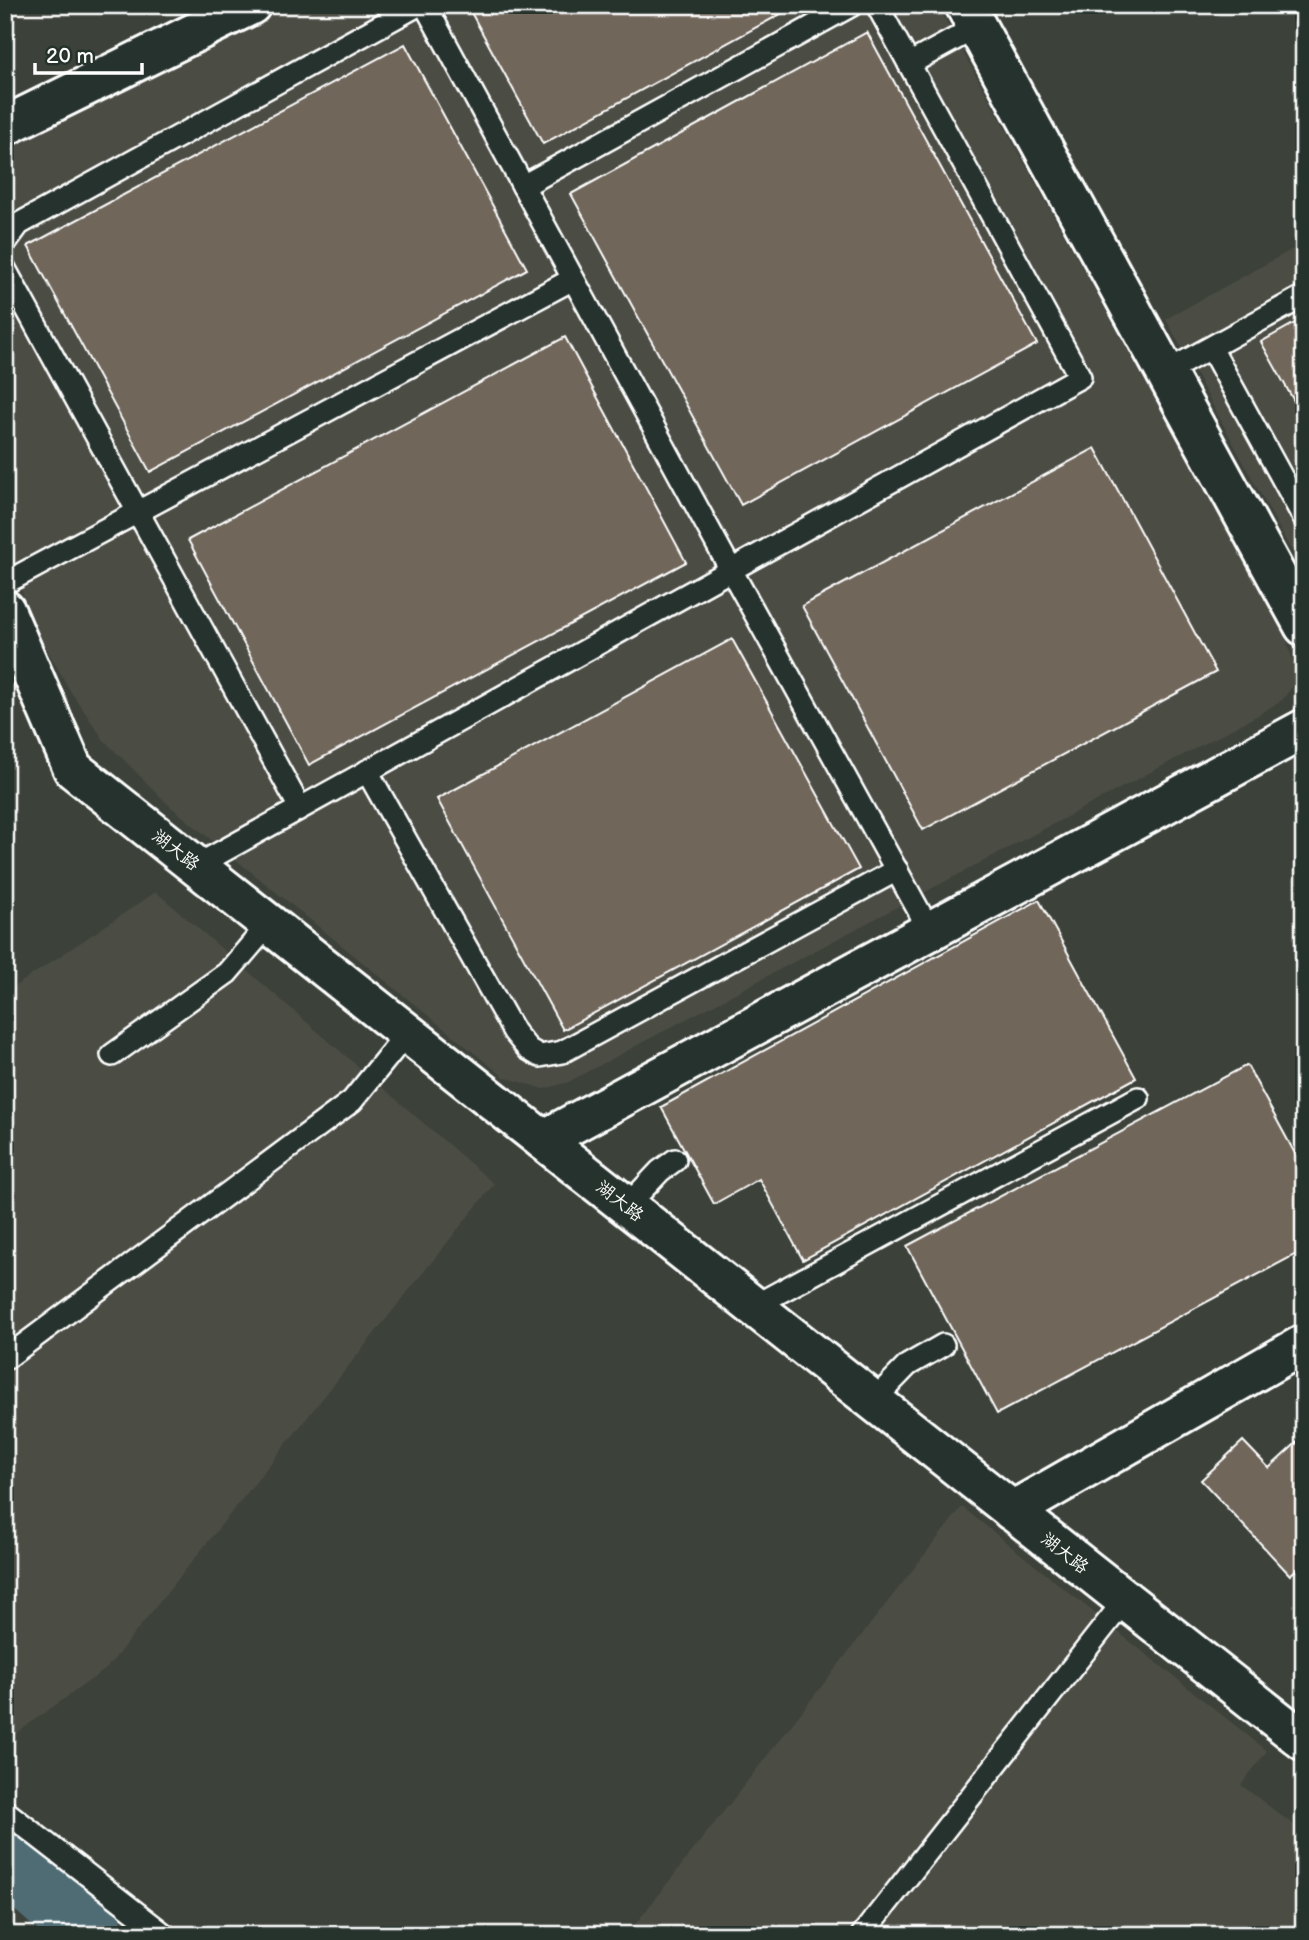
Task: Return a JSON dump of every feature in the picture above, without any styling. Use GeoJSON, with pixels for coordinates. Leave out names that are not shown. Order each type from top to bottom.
{"type":"FeatureCollection","features":[{"type":"Feature","properties":{"kind":"street"},"geometry":{"type":"LineString","coordinates":[[5,126],[251,5]]}},
{"type":"Feature","properties":{"kind":"street"},"geometry":{"type":"LineString","coordinates":[[972,16],[1304,626]]}},
{"type":"Feature","properties":{"kind":"street","name":"湖大路"},"geometry":{"type":"LineString","coordinates":[[5,610],[73,769],[1304,1741]]}},
{"type":"Feature","properties":{"kind":"street"},"geometry":{"type":"LineString","coordinates":[[543,1140],[1304,729]]}},
{"type":"Feature","properties":{"kind":"street"},"geometry":{"type":"LineString","coordinates":[[1012,1511],[1304,1344]]}},
{"type":"Feature","properties":{"kind":"lane"},"geometry":{"type":"LineString","coordinates":[[5,243],[19,224],[418,5]]}},
{"type":"Feature","properties":{"kind":"lane"},"geometry":{"type":"LineString","coordinates":[[425,5],[930,931]]}},
{"type":"Feature","properties":{"kind":"lane"},"geometry":{"type":"LineString","coordinates":[[523,186],[852,5]]}},
{"type":"Feature","properties":{"kind":"lane"},"geometry":{"type":"LineString","coordinates":[[196,866],[1080,377],[877,5]]}},
{"type":"Feature","properties":{"kind":"lane"},"geometry":{"type":"LineString","coordinates":[[909,64],[972,16]]}},
{"type":"Feature","properties":{"kind":"lane"},"geometry":{"type":"LineString","coordinates":[[5,268],[300,808]]}},
{"type":"Feature","properties":{"kind":"lane"},"geometry":{"type":"LineString","coordinates":[[5,583],[573,279]]}},
{"type":"Feature","properties":{"kind":"lane"},"geometry":{"type":"LineString","coordinates":[[1166,372],[1304,296]]}},
{"type":"Feature","properties":{"kind":"lane"},"geometry":{"type":"LineString","coordinates":[[1211,348],[1304,518]]}},
{"type":"Feature","properties":{"kind":"lane"},"geometry":{"type":"LineString","coordinates":[[367,771],[514,1032],[528,1049],[540,1056],[562,1052],[897,870]]}},
{"type":"Feature","properties":{"kind":"lane"},"geometry":{"type":"LineString","coordinates":[[112,1055],[227,973],[269,924]]}},
{"type":"Feature","properties":{"kind":"lane"},"geometry":{"type":"LineString","coordinates":[[5,1359],[352,1101],[407,1033]]}},
{"type":"Feature","properties":{"kind":"lane"},"geometry":{"type":"LineString","coordinates":[[754,1306],[1138,1098]]}},
{"type":"Feature","properties":{"kind":"lane"},"geometry":{"type":"LineString","coordinates":[[627,1206],[660,1171],[675,1160]]}},
{"type":"Feature","properties":{"kind":"lane"},"geometry":{"type":"LineString","coordinates":[[873,1401],[908,1365],[943,1345]]}},
{"type":"Feature","properties":{"kind":"lane"},"geometry":{"type":"LineString","coordinates":[[862,1935],[1125,1600]]}},
{"type":"Feature","properties":{"kind":"lane"},"geometry":{"type":"LineString","coordinates":[[5,1811],[165,1935]]}},
{"type":"Feature","properties":{"kind":"shaded area"},"geometry":{"type":"Polygon","coordinates":[[[291,5],[937,5],[1285,635],[1298,679],[1282,700],[1258,715],[568,1082],[544,1089],[504,1077],[171,807],[104,740],[71,692],[43,642],[5,551],[5,145],[291,5]]]}},
{"type":"Feature","properties":{"kind":"shaded area"},"geometry":{"type":"Polygon","coordinates":[[[1304,243],[1304,574],[1166,319],[1304,243]]]}},
{"type":"Feature","properties":{"kind":"shaded area"},"geometry":{"type":"Polygon","coordinates":[[[156,892],[494,1184],[106,1669],[5,1741],[5,993],[156,892]]]}},
{"type":"Feature","properties":{"kind":"shaded area"},"geometry":{"type":"Polygon","coordinates":[[[962,1507],[1267,1751],[1241,1785],[1304,1833],[1304,1935],[627,1935],[962,1507]]]}},
{"type":"Feature","properties":{"kind":"building"},"geometry":{"type":"Polygon","coordinates":[[[797,5],[543,144],[468,7],[797,5]]]}},
{"type":"Feature","properties":{"kind":"building"},"geometry":{"type":"Polygon","coordinates":[[[867,32],[1037,344],[741,505],[571,194],[867,32]]]}},
{"type":"Feature","properties":{"kind":"building"},"geometry":{"type":"Polygon","coordinates":[[[405,44],[527,269],[150,472],[28,246],[405,44]]]}},
{"type":"Feature","properties":{"kind":"building"},"geometry":{"type":"Polygon","coordinates":[[[1304,318],[1304,419],[1261,342],[1304,318]]]}},
{"type":"Feature","properties":{"kind":"building"},"geometry":{"type":"Polygon","coordinates":[[[565,337],[686,562],[309,765],[188,540],[565,337]]]}},
{"type":"Feature","properties":{"kind":"building"},"geometry":{"type":"Polygon","coordinates":[[[1095,448],[1216,672],[923,830],[802,606],[1095,448]]]}},
{"type":"Feature","properties":{"kind":"building"},"geometry":{"type":"Polygon","coordinates":[[[732,639],[859,869],[563,1030],[437,799],[732,639]]]}},
{"type":"Feature","properties":{"kind":"building"},"geometry":{"type":"Polygon","coordinates":[[[1039,900],[1136,1078],[803,1260],[759,1179],[714,1204],[661,1107],[1039,900]]]}},
{"type":"Feature","properties":{"kind":"building"},"geometry":{"type":"Polygon","coordinates":[[[1247,1065],[1304,1170],[1304,1250],[997,1414],[907,1246],[1247,1065]]]}},
{"type":"Feature","properties":{"kind":"building"},"geometry":{"type":"Polygon","coordinates":[[[1304,1436],[1304,1563],[1290,1575],[1201,1480],[1243,1441],[1269,1468],[1304,1436]]]}},
{"type":"Feature","properties":{"kind":"waterway"},"geometry":{"type":"LineString","coordinates":[[5,1858],[92,1935]]}}]}
